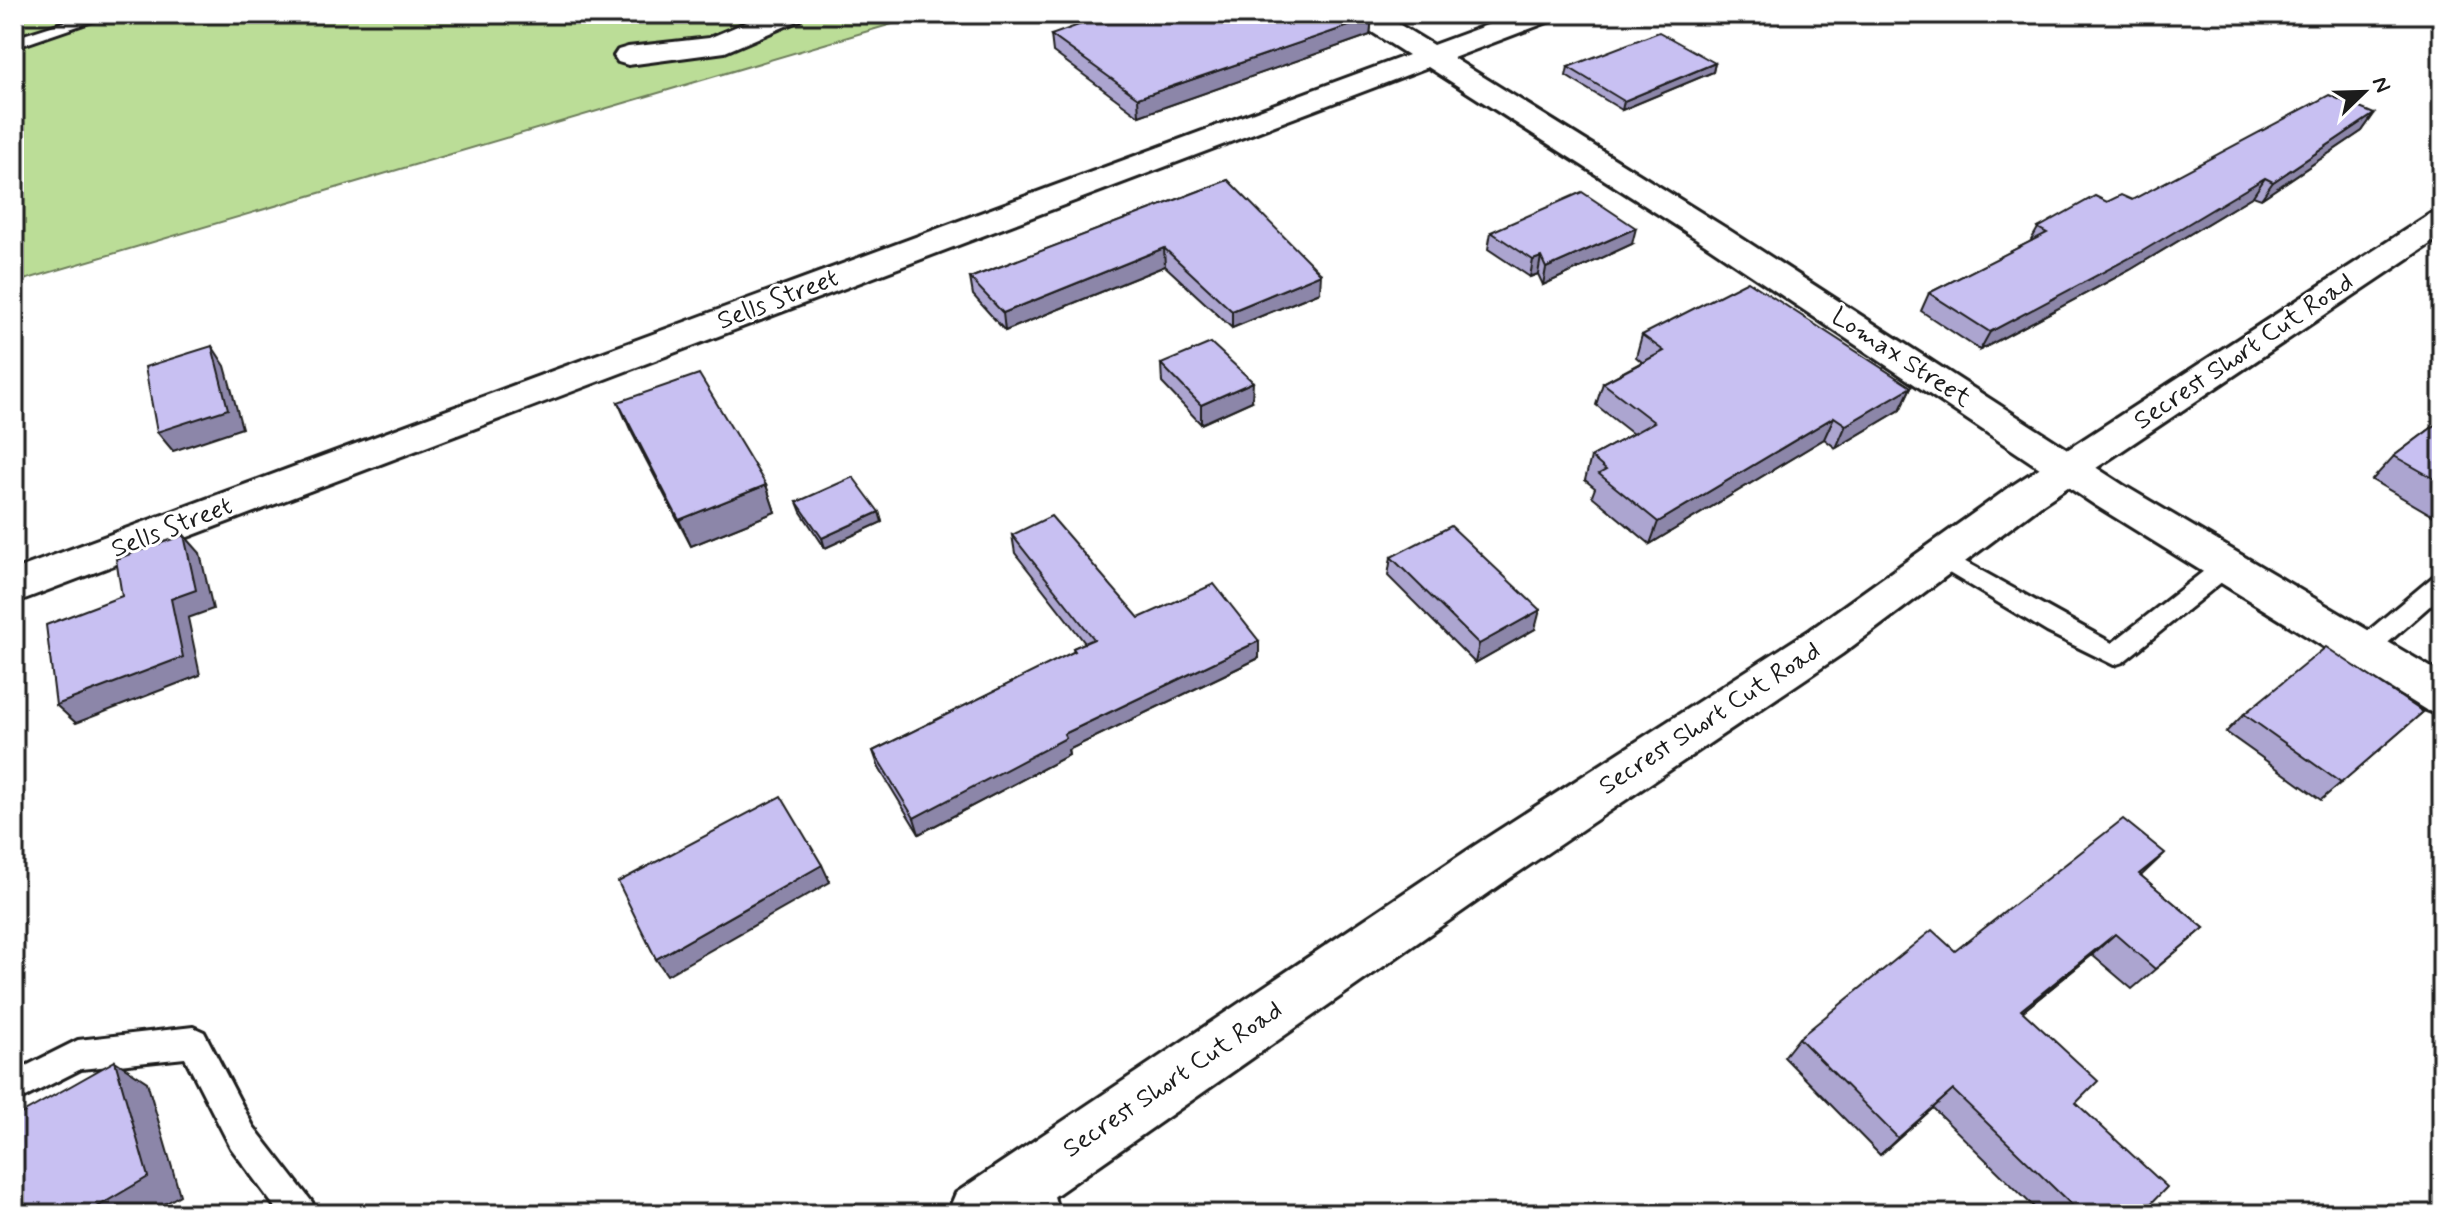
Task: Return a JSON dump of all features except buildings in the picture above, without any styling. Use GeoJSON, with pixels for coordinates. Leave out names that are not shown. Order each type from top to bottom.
{"type":"FeatureCollection","features":[{"type":"Feature","properties":{"kind":"street"},"geometry":{"type":"LineString","coordinates":[[628,56],[715,46],[790,14]]}},
{"type":"Feature","properties":{"kind":"street","name":"Lomax Street"},"geometry":{"type":"LineString","coordinates":[[1363,14],[1717,237],[2069,468],[2442,697]]}},
{"type":"Feature","properties":{"kind":"street","name":"Sells Street"},"geometry":{"type":"LineString","coordinates":[[14,587],[1543,14]]}},
{"type":"Feature","properties":{"kind":"street","name":"Secrest Short Cut Road"},"geometry":{"type":"LineString","coordinates":[[977,1214],[1039,1194],[1492,862],[1826,642],[2069,468],[2437,230]]}},
{"type":"Feature","properties":{"kind":"lane"},"geometry":{"type":"LineString","coordinates":[[14,43],[105,14]]}},
{"type":"Feature","properties":{"kind":"lane"},"geometry":{"type":"LineString","coordinates":[[1942,558],[2114,655],[2226,566]]}},
{"type":"Feature","properties":{"kind":"lane"},"geometry":{"type":"LineString","coordinates":[[2364,649],[2442,582]]}},
{"type":"Feature","properties":{"kind":"lane"},"geometry":{"type":"LineString","coordinates":[[14,1088],[78,1055],[193,1042],[242,1137],[300,1214]]}},
{"type":"Feature","properties":{"kind":"green space"},"geometry":{"type":"Polygon","coordinates":[[[26,14],[926,14],[14,283],[14,24],[26,14]]]}}]}
